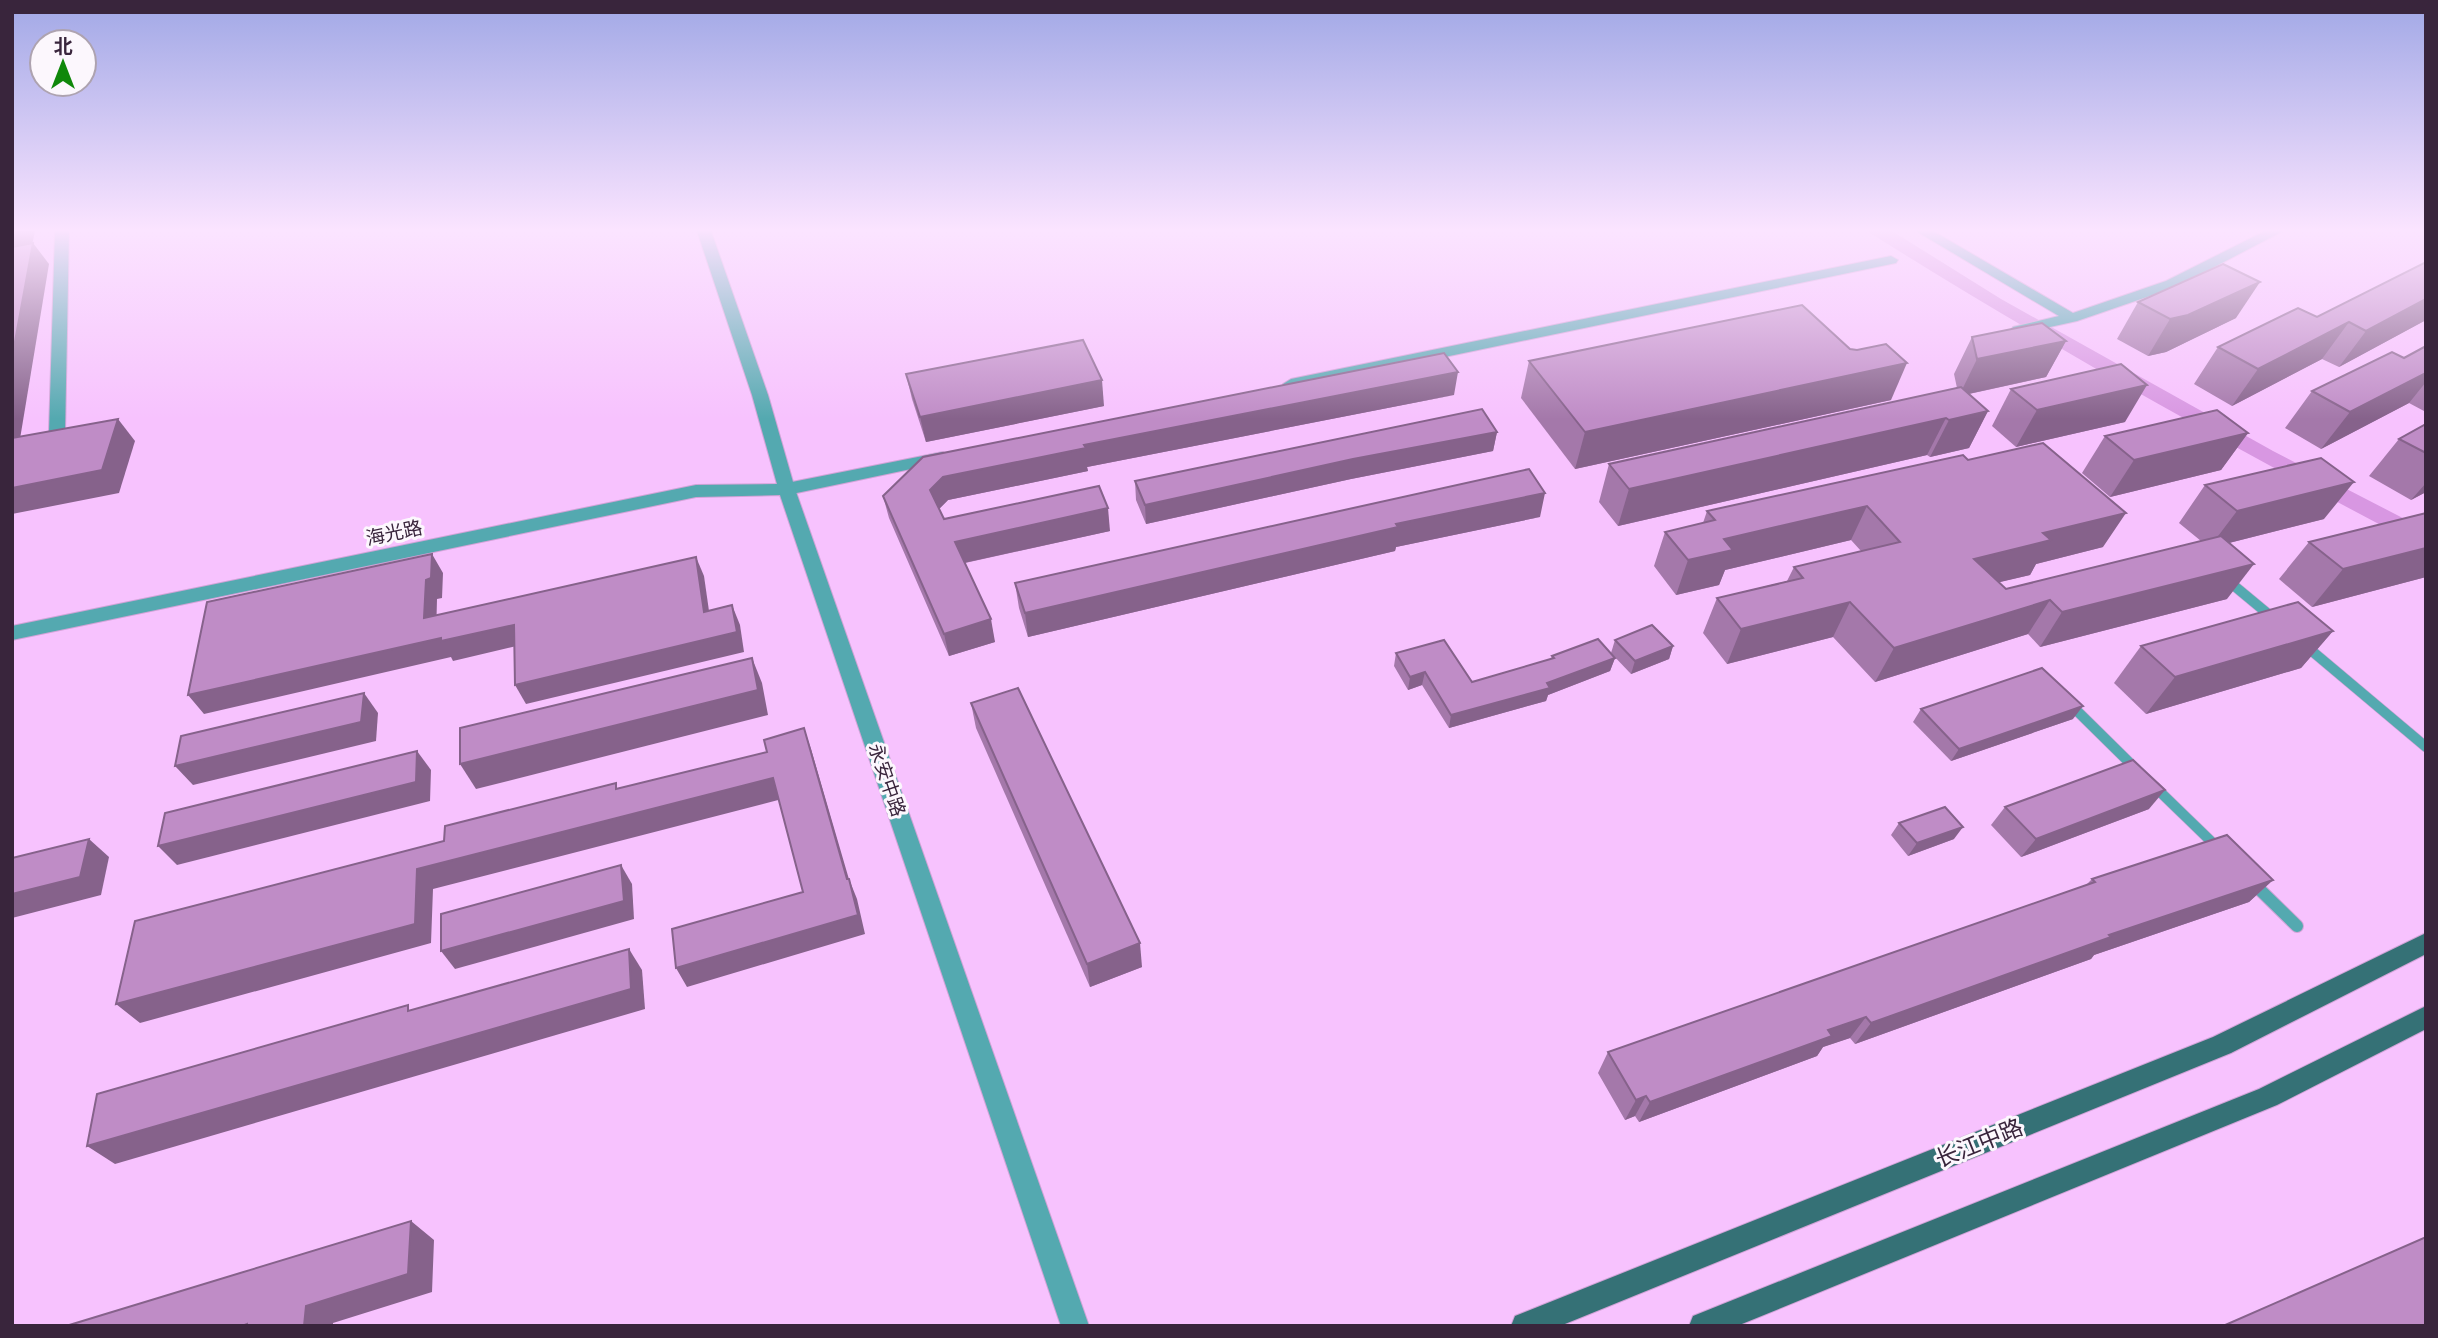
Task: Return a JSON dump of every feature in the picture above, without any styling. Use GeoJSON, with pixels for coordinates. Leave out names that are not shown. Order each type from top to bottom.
{"type":"FeatureCollection","features":[{"type":"Feature","properties":{"kind":"main road","name":"长江中路"},"geometry":{"type":"LineString","coordinates":[[1525,1326],[2222,1045],[2426,943]]}},
{"type":"Feature","properties":{"kind":"main road"},"geometry":{"type":"LineString","coordinates":[[1703,1326],[2268,1097],[2426,1017]]}},
{"type":"Feature","properties":{"kind":"street"},"geometry":{"type":"LineString","coordinates":[[57,433],[60,293]]}},
{"type":"Feature","properties":{"kind":"street","name":"永安中路"},"geometry":{"type":"LineString","coordinates":[[725,293],[760,395],[787,489],[1075,1326]]}},
{"type":"Feature","properties":{"kind":"street"},"geometry":{"type":"LineString","coordinates":[[1280,386],[1729,293]]}},
{"type":"Feature","properties":{"kind":"street"},"geometry":{"type":"LineString","coordinates":[[2024,293],[2067,319]]}},
{"type":"Feature","properties":{"kind":"street"},"geometry":{"type":"LineString","coordinates":[[2011,332],[2067,319],[2143,293]]}},
{"type":"Feature","properties":{"kind":"street","name":"海光路"},"geometry":{"type":"LineString","coordinates":[[12,633],[696,491],[787,489],[965,452]]}},
{"type":"Feature","properties":{"kind":"lane"},"geometry":{"type":"LineString","coordinates":[[2220,573],[2281,625]]}},
{"type":"Feature","properties":{"kind":"lane"},"geometry":{"type":"LineString","coordinates":[[2302,643],[2426,747]]}},
{"type":"Feature","properties":{"kind":"lane"},"geometry":{"type":"LineString","coordinates":[[2064,698],[2229,859]]}},
{"type":"Feature","properties":{"kind":"lane"},"geometry":{"type":"LineString","coordinates":[[2239,869],[2297,926]]}},
{"type":"Feature","properties":{"kind":"shaded area"},"geometry":{"type":"Polygon","coordinates":[[[1968,293],[1992,293],[2273,451],[2426,530],[2426,549],[2144,396],[1968,293]]]}},
{"type":"Feature","properties":{"kind":"building"},"geometry":{"type":"Polygon","coordinates":[[[12,293],[24,293],[12,358],[12,293]]]}},
{"type":"Feature","properties":{"kind":"building"},"geometry":{"type":"Polygon","coordinates":[[[2157,293],[2235,293],[2188,315],[2170,319],[2138,302],[2157,293]]]}},
{"type":"Feature","properties":{"kind":"building"},"geometry":{"type":"Polygon","coordinates":[[[2364,293],[2426,293],[2426,299],[2366,331],[2349,322],[2258,369],[2218,347],[2298,308],[2317,317],[2364,293]]]}},
{"type":"Feature","properties":{"kind":"building"},"geometry":{"type":"Polygon","coordinates":[[[1802,305],[1850,349],[1886,344],[1907,363],[1585,432],[1529,361],[1802,305]]]}},
{"type":"Feature","properties":{"kind":"building"},"geometry":{"type":"Polygon","coordinates":[[[2042,323],[2066,341],[1977,359],[1972,337],[2042,323]]]}},
{"type":"Feature","properties":{"kind":"building"},"geometry":{"type":"Polygon","coordinates":[[[1083,340],[1102,380],[920,417],[906,374],[1083,340]]]}},
{"type":"Feature","properties":{"kind":"building"},"geometry":{"type":"Polygon","coordinates":[[[2426,346],[2426,373],[2350,412],[2312,391],[2392,352],[2404,358],[2426,346]]]}},
{"type":"Feature","properties":{"kind":"building"},"geometry":{"type":"Polygon","coordinates":[[[1444,353],[1458,372],[1084,445],[1086,448],[943,477],[930,490],[944,519],[1099,486],[1108,508],[955,542],[991,619],[944,634],[883,496],[923,457],[1444,353]]]}},
{"type":"Feature","properties":{"kind":"building"},"geometry":{"type":"Polygon","coordinates":[[[2121,364],[2147,385],[2037,410],[2011,389],[2121,364]]]}},
{"type":"Feature","properties":{"kind":"building"},"geometry":{"type":"Polygon","coordinates":[[[1961,387],[1988,411],[1629,489],[1609,464],[1961,387]]]}},
{"type":"Feature","properties":{"kind":"building"},"geometry":{"type":"Polygon","coordinates":[[[1482,409],[1497,432],[1353,459],[1145,505],[1135,481],[1482,409]]]}},
{"type":"Feature","properties":{"kind":"building"},"geometry":{"type":"Polygon","coordinates":[[[2217,410],[2248,433],[2134,460],[2105,436],[2217,410]]]}},
{"type":"Feature","properties":{"kind":"building"},"geometry":{"type":"Polygon","coordinates":[[[118,419],[102,470],[12,488],[12,438],[118,419]]]}},
{"type":"Feature","properties":{"kind":"building"},"geometry":{"type":"Polygon","coordinates":[[[2426,424],[2426,453],[2399,439],[2426,424]]]}},
{"type":"Feature","properties":{"kind":"building"},"geometry":{"type":"Polygon","coordinates":[[[2043,443],[2126,513],[2043,533],[2051,540],[1974,559],[2006,589],[2221,536],[2254,564],[2062,612],[2050,600],[1894,648],[1850,602],[1741,629],[1717,598],[1803,578],[1794,567],[1900,542],[1867,506],[1724,539],[1733,550],[1688,560],[1665,532],[1715,520],[1707,511],[1963,455],[1968,460],[2043,443]]]}},
{"type":"Feature","properties":{"kind":"building"},"geometry":{"type":"Polygon","coordinates":[[[2321,458],[2354,482],[2237,511],[2205,485],[2321,458]]]}},
{"type":"Feature","properties":{"kind":"building"},"geometry":{"type":"Polygon","coordinates":[[[1529,469],[1545,493],[1396,524],[1398,527],[1025,613],[1015,583],[1529,469]]]}},
{"type":"Feature","properties":{"kind":"building"},"geometry":{"type":"Polygon","coordinates":[[[2426,513],[2426,548],[2343,569],[2309,542],[2426,513]]]}},
{"type":"Feature","properties":{"kind":"building"},"geometry":{"type":"Polygon","coordinates":[[[432,554],[431,578],[426,580],[424,618],[696,557],[704,612],[732,605],[737,632],[515,685],[514,625],[441,641],[441,638],[188,695],[207,602],[432,554]]]}},
{"type":"Feature","properties":{"kind":"building"},"geometry":{"type":"Polygon","coordinates":[[[2298,602],[2333,631],[2175,677],[2141,646],[2298,602]]]}},
{"type":"Feature","properties":{"kind":"building"},"geometry":{"type":"Polygon","coordinates":[[[1652,625],[1673,646],[1635,661],[1615,640],[1652,625]]]}},
{"type":"Feature","properties":{"kind":"building"},"geometry":{"type":"Polygon","coordinates":[[[1598,639],[1615,658],[1547,683],[1550,688],[1451,715],[1425,672],[1410,677],[1396,653],[1444,640],[1472,682],[1554,658],[1552,656],[1598,639]]]}},
{"type":"Feature","properties":{"kind":"building"},"geometry":{"type":"Polygon","coordinates":[[[752,658],[758,690],[460,764],[460,728],[752,658]]]}},
{"type":"Feature","properties":{"kind":"building"},"geometry":{"type":"Polygon","coordinates":[[[2042,668],[2083,706],[1959,749],[1921,709],[2042,668]]]}},
{"type":"Feature","properties":{"kind":"building"},"geometry":{"type":"Polygon","coordinates":[[[1018,688],[1140,943],[1087,964],[971,703],[1018,688]]]}},
{"type":"Feature","properties":{"kind":"building"},"geometry":{"type":"Polygon","coordinates":[[[364,693],[361,722],[175,766],[181,736],[364,693]]]}},
{"type":"Feature","properties":{"kind":"building"},"geometry":{"type":"Polygon","coordinates":[[[804,728],[858,915],[676,968],[672,929],[803,892],[773,778],[417,869],[415,924],[116,1004],[135,921],[444,841],[445,826],[616,783],[616,789],[767,752],[764,740],[804,728]]]}},
{"type":"Feature","properties":{"kind":"building"},"geometry":{"type":"Polygon","coordinates":[[[417,751],[416,782],[158,846],[165,813],[417,751]]]}},
{"type":"Feature","properties":{"kind":"building"},"geometry":{"type":"Polygon","coordinates":[[[2133,760],[2165,790],[2036,839],[2005,807],[2133,760]]]}},
{"type":"Feature","properties":{"kind":"building"},"geometry":{"type":"Polygon","coordinates":[[[1945,807],[1963,827],[1917,843],[1899,823],[1945,807]]]}},
{"type":"Feature","properties":{"kind":"building"},"geometry":{"type":"Polygon","coordinates":[[[2227,835],[2273,880],[2109,935],[2111,937],[1871,1023],[1866,1017],[1828,1030],[1832,1036],[1650,1102],[1646,1096],[1636,1100],[1608,1052],[2095,882],[2092,879],[2227,835]]]}},
{"type":"Feature","properties":{"kind":"building"},"geometry":{"type":"Polygon","coordinates":[[[89,839],[80,877],[12,894],[12,858],[89,839]]]}},
{"type":"Feature","properties":{"kind":"building"},"geometry":{"type":"Polygon","coordinates":[[[621,865],[624,901],[441,951],[441,914],[621,865]]]}},
{"type":"Feature","properties":{"kind":"building"},"geometry":{"type":"Polygon","coordinates":[[[629,949],[631,989],[87,1146],[97,1094],[408,1005],[408,1011],[629,949]]]}},
{"type":"Feature","properties":{"kind":"building"},"geometry":{"type":"Polygon","coordinates":[[[411,1221],[408,1274],[306,1306],[304,1326],[66,1326],[411,1221]]]}},
{"type":"Feature","properties":{"kind":"building"},"geometry":{"type":"Polygon","coordinates":[[[2426,1237],[2426,1326],[2223,1326],[2426,1237]]]}}]}
